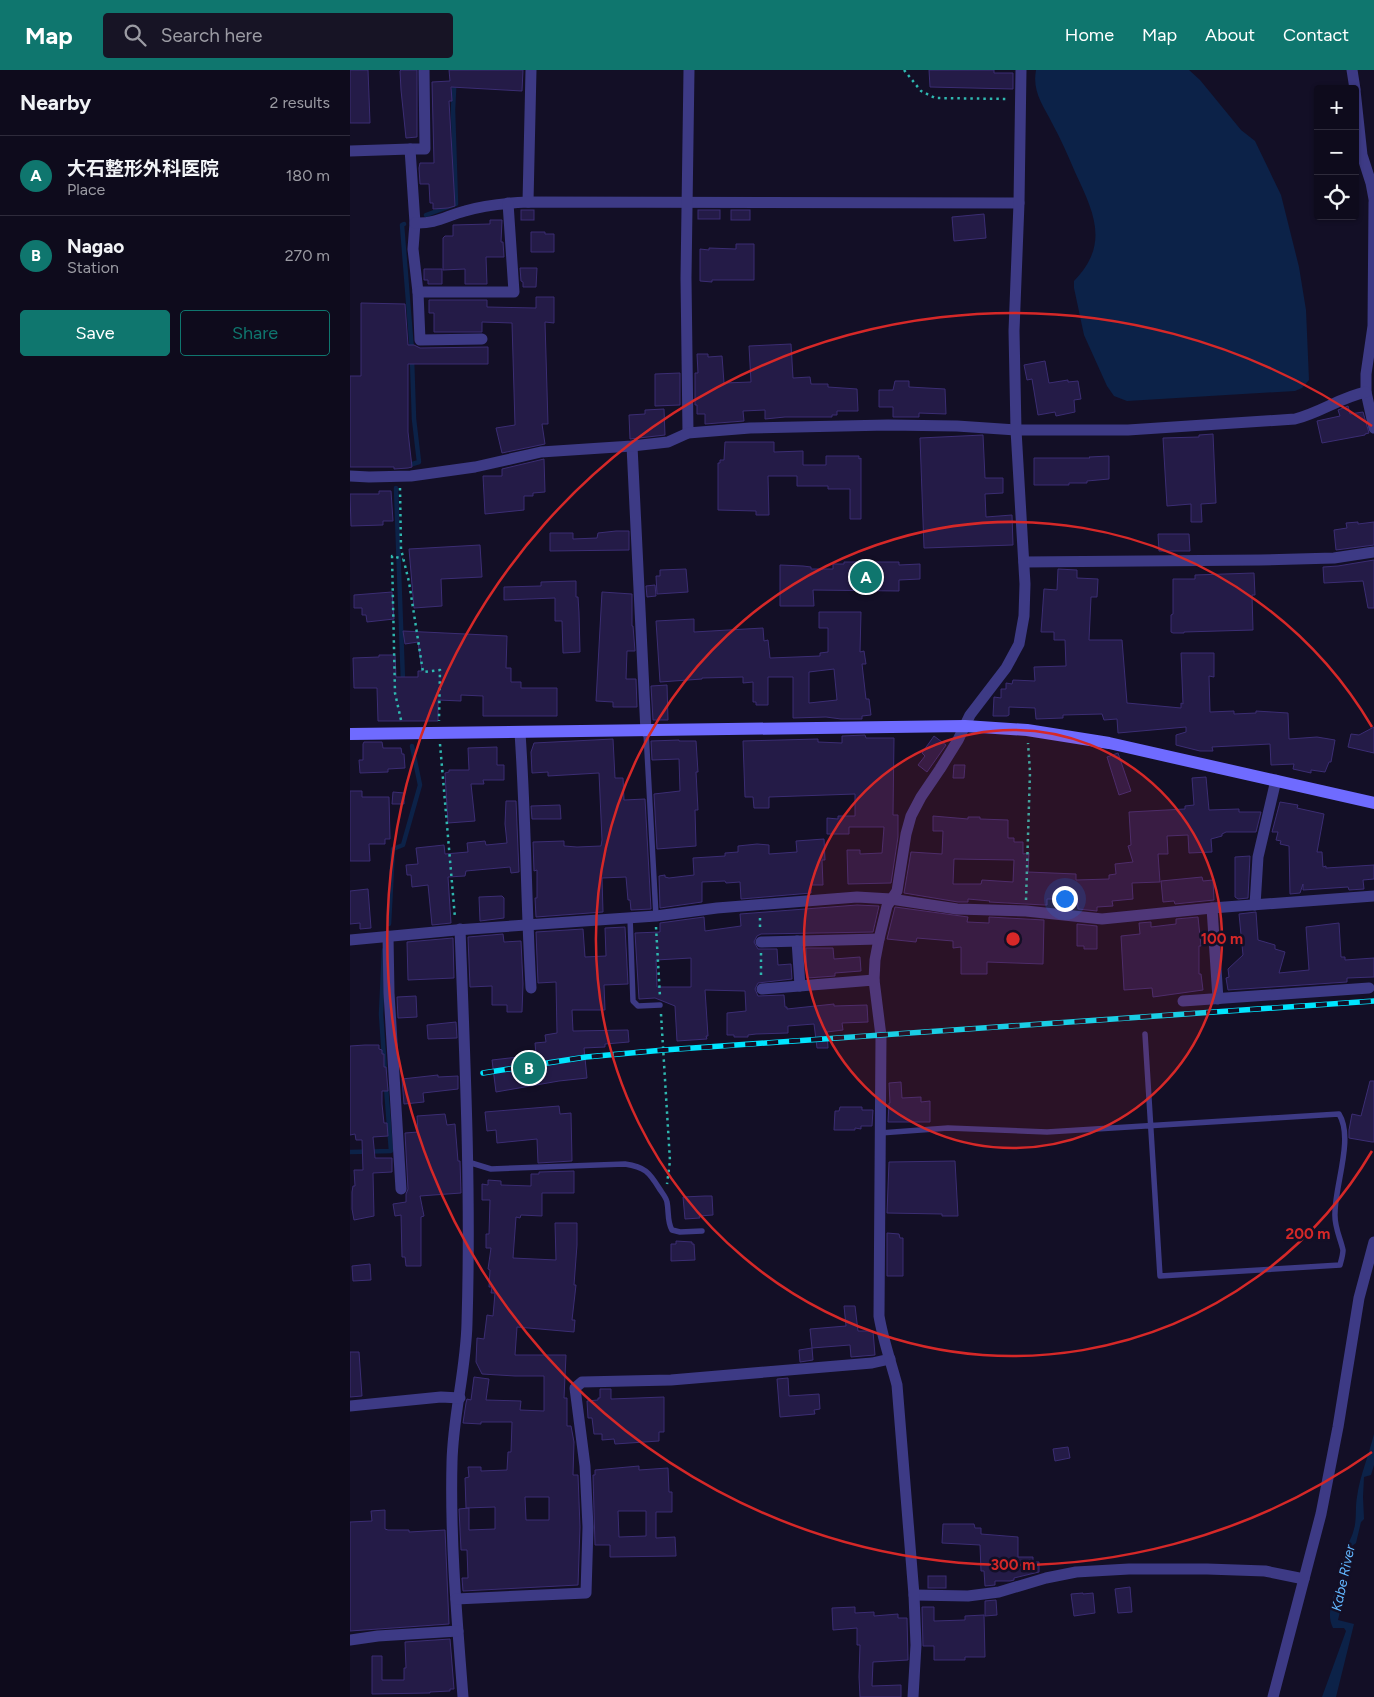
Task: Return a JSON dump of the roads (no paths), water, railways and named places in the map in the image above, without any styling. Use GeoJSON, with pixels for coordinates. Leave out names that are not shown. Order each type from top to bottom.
{"type":"FeatureCollection","features":[{"type":"Feature","properties":{"kind":"street"},"geometry":{"type":"LineString","coordinates":[[350,151],[426,149],[424,70]]}},
{"type":"Feature","properties":{"kind":"street"},"geometry":{"type":"LineString","coordinates":[[528,202],[531,70]]}},
{"type":"Feature","properties":{"kind":"street"},"geometry":{"type":"LineString","coordinates":[[688,433],[686,278],[690,70]]}},
{"type":"Feature","properties":{"kind":"street"},"geometry":{"type":"LineString","coordinates":[[913,1697],[916,1645],[914,1595],[896,1385],[890,1359],[882,1337],[879,1316],[881,1036],[874,980],[875,960],[887,906],[897,891],[900,879],[906,834],[911,816],[921,797],[940,770],[970,715],[1006,668],[1019,644],[1024,616],[1025,584],[1016,430],[1014,331],[1022,100],[1021,70]]}},
{"type":"Feature","properties":{"kind":"street"},"geometry":{"type":"LineString","coordinates":[[1352,70],[1354,85]]}},
{"type":"Feature","properties":{"kind":"street"},"geometry":{"type":"LineString","coordinates":[[1359,127],[1362,155],[1374,200],[1373,326],[1366,374],[1366,392],[1374,428]]}},
{"type":"Feature","properties":{"kind":"street"},"geometry":{"type":"LineString","coordinates":[[410,150],[415,223],[413,249],[418,292],[420,340],[482,339]]}},
{"type":"Feature","properties":{"kind":"street"},"geometry":{"type":"LineString","coordinates":[[415,223],[441,220],[464,211],[508,203],[528,202],[1019,203]]}},
{"type":"Feature","properties":{"kind":"street"},"geometry":{"type":"LineString","coordinates":[[418,292],[514,292],[508,203]]}},
{"type":"Feature","properties":{"kind":"street"},"geometry":{"type":"LineString","coordinates":[[350,476],[400,476],[475,467],[541,452],[668,442],[688,433],[798,426],[888,425],[957,426],[1016,430],[1128,430],[1295,419],[1309,416],[1366,392]]}},
{"type":"Feature","properties":{"kind":"street"},"geometry":{"type":"LineString","coordinates":[[632,446],[646,732]]}},
{"type":"Feature","properties":{"kind":"street"},"geometry":{"type":"LineString","coordinates":[[1024,562],[1334,558],[1374,552]]}},
{"type":"Feature","properties":{"kind":"street"},"geometry":{"type":"LineString","coordinates":[[350,734],[646,732],[965,726],[1027,730],[1109,743],[1374,803]]}},
{"type":"Feature","properties":{"kind":"street"},"geometry":{"type":"LineString","coordinates":[[520,733],[525,806],[530,988]]}},
{"type":"Feature","properties":{"kind":"street"},"geometry":{"type":"LineString","coordinates":[[1254,905],[1258,857],[1276,780]]}},
{"type":"Feature","properties":{"kind":"street"},"geometry":{"type":"LineString","coordinates":[[350,940],[458,929],[656,916],[717,908],[857,897],[891,899],[958,909],[1026,911],[1102,919],[1212,908],[1374,896]]}},
{"type":"Feature","properties":{"kind":"street"},"geometry":{"type":"LineString","coordinates":[[1212,908],[1218,999]]}},
{"type":"Feature","properties":{"kind":"street"},"geometry":{"type":"LineString","coordinates":[[458,929],[468,1105],[470,1214],[468,1325],[465,1364],[453,1438],[452,1461],[452,1535],[463,1697]]}},
{"type":"Feature","properties":{"kind":"street"},"geometry":{"type":"LineString","coordinates":[[388,936],[388,993],[401,1190]]}},
{"type":"Feature","properties":{"kind":"street"},"geometry":{"type":"LineString","coordinates":[[761,942],[879,939]]}},
{"type":"Feature","properties":{"kind":"street"},"geometry":{"type":"LineString","coordinates":[[797,941],[800,986]]}},
{"type":"Feature","properties":{"kind":"street"},"geometry":{"type":"LineString","coordinates":[[762,990],[874,980]]}},
{"type":"Feature","properties":{"kind":"street"},"geometry":{"type":"LineString","coordinates":[[1183,1001],[1369,988]]}},
{"type":"Feature","properties":{"kind":"street"},"geometry":{"type":"LineString","coordinates":[[1273,1697],[1321,1514],[1338,1427],[1358,1298],[1374,1242]]}},
{"type":"Feature","properties":{"kind":"street"},"geometry":{"type":"LineString","coordinates":[[456,1599],[586,1593],[588,1527],[585,1466],[575,1388],[582,1382],[671,1380],[872,1363],[890,1359]]}},
{"type":"Feature","properties":{"kind":"street"},"geometry":{"type":"LineString","coordinates":[[350,1406],[441,1397],[460,1398]]}},
{"type":"Feature","properties":{"kind":"street"},"geometry":{"type":"LineString","coordinates":[[914,1595],[968,1596],[998,1592],[1046,1578],[1076,1572],[1129,1569],[1207,1568],[1265,1571],[1304,1579]]}},
{"type":"Feature","properties":{"kind":"street"},"geometry":{"type":"LineString","coordinates":[[350,1640],[378,1636],[458,1631]]}},
{"type":"Feature","properties":{"kind":"lane"},"geometry":{"type":"LineString","coordinates":[[646,732],[656,916]]}},
{"type":"Feature","properties":{"kind":"lane"},"geometry":{"type":"LineString","coordinates":[[630,918],[633,1002],[638,1006],[660,1005]]}},
{"type":"Feature","properties":{"kind":"lane"},"geometry":{"type":"LineString","coordinates":[[880,1133],[948,1128],[1047,1132],[1150,1125],[1339,1114],[1343,1122],[1344,1156],[1335,1198],[1334,1215],[1343,1252],[1340,1265],[1160,1276],[1150,1125],[1145,1034]]}},
{"type":"Feature","properties":{"kind":"lane"},"geometry":{"type":"LineString","coordinates":[[468,1162],[491,1168],[625,1164],[639,1166],[649,1172],[665,1196],[669,1226],[672,1230],[680,1232],[702,1231]]}},
{"type":"Feature","properties":{"kind":"water"},"geometry":{"type":"Polygon","coordinates":[[[1036,70],[1189,70],[1200,80],[1241,130],[1255,141],[1281,195],[1299,267],[1306,310],[1309,380],[1302,388],[1295,391],[1127,401],[1114,396],[1107,386],[1084,335],[1074,288],[1074,281],[1092,254],[1095,241],[1093,215],[1058,135],[1039,98],[1035,78],[1036,70]]]}},
{"type":"Feature","properties":{"kind":"water","name":"Kabe River"},"geometry":{"type":"Polygon","coordinates":[[[1374,1434],[1374,1465],[1371,1475],[1364,1477],[1364,1519],[1361,1522],[1356,1543],[1352,1546],[1347,1563],[1349,1569],[1348,1578],[1338,1620],[1354,1624],[1336,1697],[1322,1697],[1346,1631],[1344,1628],[1333,1628],[1330,1614],[1335,1592],[1345,1572],[1343,1565],[1344,1555],[1354,1529],[1358,1489],[1374,1434]]]}},
{"type":"Feature","properties":{"kind":"waterway"},"geometry":{"type":"LineString","coordinates":[[426,215],[456,204],[453,110],[455,70]]}},
{"type":"Feature","properties":{"kind":"waterway"},"geometry":{"type":"LineString","coordinates":[[404,224],[402,225],[412,351]]}},
{"type":"Feature","properties":{"kind":"waterway"},"geometry":{"type":"LineString","coordinates":[[406,466],[419,462],[414,419],[412,359]]}},
{"type":"Feature","properties":{"kind":"waterway"},"geometry":{"type":"LineString","coordinates":[[396,488],[403,681]]}},
{"type":"Feature","properties":{"kind":"waterway"},"geometry":{"type":"LineString","coordinates":[[389,924],[393,849],[403,845],[420,785],[412,746]]}},
{"type":"Feature","properties":{"kind":"waterway"},"geometry":{"type":"LineString","coordinates":[[384,950],[381,1014],[385,1072]]}},
{"type":"Feature","properties":{"kind":"waterway"},"geometry":{"type":"LineString","coordinates":[[350,1152],[391,1151],[386,1087]]}},
{"type":"Feature","properties":{"kind":"railway"},"geometry":{"type":"LineString","coordinates":[[483,1073],[586,1057],[664,1050],[1374,1001]]}},
{"type":"Feature","properties":{"kind":"place","name":"大石整形外科医院"},"geometry":{"type":"Point","coordinates":[866,577]}},
{"type":"Feature","properties":{"kind":"place","name":"Nagao"},"geometry":{"type":"Point","coordinates":[529,1068]}}]}
